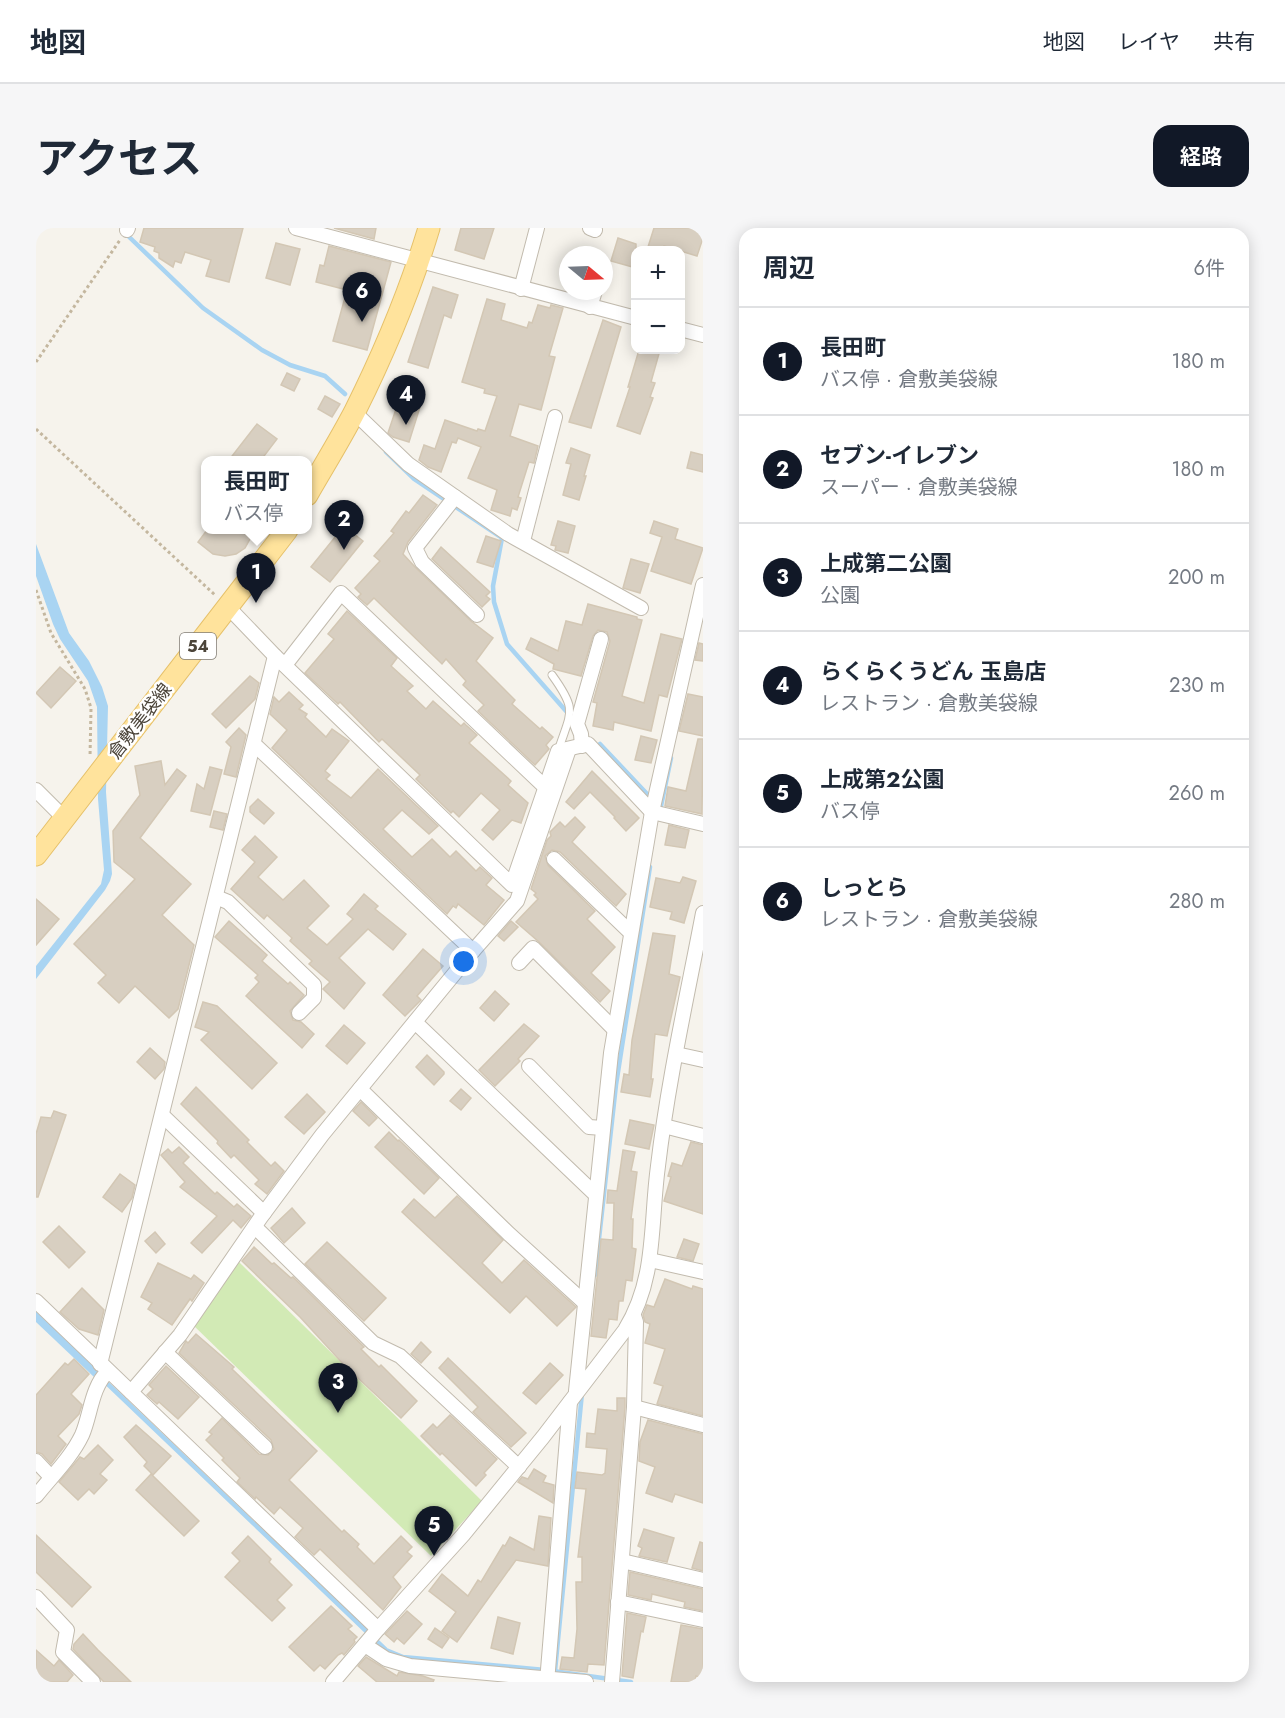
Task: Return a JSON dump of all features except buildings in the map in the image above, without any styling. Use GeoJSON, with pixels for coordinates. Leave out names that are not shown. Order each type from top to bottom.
{"type":"FeatureCollection","features":[{"type":"Feature","properties":{"kind":"main road"},"geometry":{"type":"LineString","coordinates":[[312,486],[354,412],[388,340],[419,261],[429,228]]}},
{"type":"Feature","properties":{"kind":"main road","name":"倉敷美袋線"},"geometry":{"type":"LineString","coordinates":[[36,855],[284,534]]}},
{"type":"Feature","properties":{"kind":"street"},"geometry":{"type":"LineString","coordinates":[[296,228],[631,317]]}},
{"type":"Feature","properties":{"kind":"street"},"geometry":{"type":"LineString","coordinates":[[521,289],[537,228]]}},
{"type":"Feature","properties":{"kind":"street"},"geometry":{"type":"LineString","coordinates":[[590,306],[592,300]]}},
{"type":"Feature","properties":{"kind":"street"},"geometry":{"type":"LineString","coordinates":[[685,331],[703,335]]}},
{"type":"Feature","properties":{"kind":"street"},"geometry":{"type":"LineString","coordinates":[[354,412],[408,464],[452,501],[641,608]]}},
{"type":"Feature","properties":{"kind":"street"},"geometry":{"type":"LineString","coordinates":[[523,542],[555,417]]}},
{"type":"Feature","properties":{"kind":"street"},"geometry":{"type":"LineString","coordinates":[[452,501],[415,548],[422,562],[477,615]]}},
{"type":"Feature","properties":{"kind":"street"},"geometry":{"type":"LineString","coordinates":[[548,1675],[596,1195],[615,1030],[631,933],[703,585]]}},
{"type":"Feature","properties":{"kind":"street"},"geometry":{"type":"LineString","coordinates":[[36,1496],[74,1449],[82,1434],[103,1373],[162,1115],[254,744],[280,661],[340,593],[545,787]]}},
{"type":"Feature","properties":{"kind":"street"},"geometry":{"type":"LineString","coordinates":[[228,607],[280,661],[512,885],[545,787],[581,734],[574,720],[601,639]]}},
{"type":"Feature","properties":{"kind":"street"},"geometry":{"type":"LineString","coordinates":[[254,744],[473,951]]}},
{"type":"Feature","properties":{"kind":"street"},"geometry":{"type":"LineString","coordinates":[[570,748],[588,744],[656,813],[703,824]]}},
{"type":"Feature","properties":{"kind":"street"},"geometry":{"type":"LineString","coordinates":[[131,1392],[180,1335],[264,1213],[322,1135],[517,901],[570,748]]}},
{"type":"Feature","properties":{"kind":"street"},"geometry":{"type":"LineString","coordinates":[[36,790],[64,818]]}},
{"type":"Feature","properties":{"kind":"street"},"geometry":{"type":"LineString","coordinates":[[554,859],[631,933]]}},
{"type":"Feature","properties":{"kind":"street"},"geometry":{"type":"LineString","coordinates":[[216,897],[228,902],[314,985],[314,998],[299,1013]]}},
{"type":"Feature","properties":{"kind":"street"},"geometry":{"type":"LineString","coordinates":[[333,1682],[463,1535],[519,1467],[625,1330],[633,1316],[648,1274],[657,1167],[676,1053],[701,936],[703,913]]}},
{"type":"Feature","properties":{"kind":"street"},"geometry":{"type":"LineString","coordinates":[[519,963],[532,948],[615,1030]]}},
{"type":"Feature","properties":{"kind":"street"},"geometry":{"type":"LineString","coordinates":[[415,1022],[596,1195]]}},
{"type":"Feature","properties":{"kind":"street"},"geometry":{"type":"LineString","coordinates":[[676,1053],[703,1060]]}},
{"type":"Feature","properties":{"kind":"street"},"geometry":{"type":"LineString","coordinates":[[529,1066],[589,1127],[603,1128]]}},
{"type":"Feature","properties":{"kind":"street"},"geometry":{"type":"LineString","coordinates":[[360,1089],[509,1234],[585,1303]]}},
{"type":"Feature","properties":{"kind":"street"},"geometry":{"type":"LineString","coordinates":[[162,1115],[264,1213]]}},
{"type":"Feature","properties":{"kind":"street"},"geometry":{"type":"LineString","coordinates":[[664,1126],[703,1136]]}},
{"type":"Feature","properties":{"kind":"street"},"geometry":{"type":"LineString","coordinates":[[255,1227],[374,1343],[400,1356],[519,1467]]}},
{"type":"Feature","properties":{"kind":"street"},"geometry":{"type":"LineString","coordinates":[[650,1260],[703,1272]]}},
{"type":"Feature","properties":{"kind":"street"},"geometry":{"type":"LineString","coordinates":[[36,1301],[103,1373],[131,1392],[371,1637],[386,1659],[410,1666],[548,1675],[586,1682]]}},
{"type":"Feature","properties":{"kind":"street"},"geometry":{"type":"LineString","coordinates":[[612,1680],[634,1407],[636,1322],[633,1316]]}},
{"type":"Feature","properties":{"kind":"street"},"geometry":{"type":"LineString","coordinates":[[165,1352],[266,1447]]}},
{"type":"Feature","properties":{"kind":"street"},"geometry":{"type":"LineString","coordinates":[[634,1407],[703,1425]]}},
{"type":"Feature","properties":{"kind":"street"},"geometry":{"type":"LineString","coordinates":[[36,1461],[51,1477]]}},
{"type":"Feature","properties":{"kind":"street"},"geometry":{"type":"LineString","coordinates":[[622,1561],[703,1580]]}},
{"type":"Feature","properties":{"kind":"street"},"geometry":{"type":"LineString","coordinates":[[36,1597],[67,1630],[63,1652],[93,1682]]}},
{"type":"Feature","properties":{"kind":"street"},"geometry":{"type":"LineString","coordinates":[[618,1602],[703,1620]]}},
{"type":"Feature","properties":{"kind":"lane"},"geometry":{"type":"LineString","coordinates":[[552,675],[570,703],[574,720],[570,748]]}},
{"type":"Feature","properties":{"kind":"path"},"geometry":{"type":"LineString","coordinates":[[36,362],[126,231]]}},
{"type":"Feature","properties":{"kind":"path"},"geometry":{"type":"LineString","coordinates":[[36,429],[228,607]]}},
{"type":"Feature","properties":{"kind":"path"},"geometry":{"type":"LineString","coordinates":[[36,590],[51,633],[85,689],[90,708],[89,743],[93,782]]}},
{"type":"Feature","properties":{"kind":"green space"},"geometry":{"type":"Polygon","coordinates":[[[239,1262],[482,1501],[431,1556],[192,1324],[239,1262]]]}},
{"type":"Feature","properties":{"kind":"water"},"geometry":{"type":"Polygon","coordinates":[[[36,544],[69,633],[89,661],[102,687],[108,706],[106,792],[112,874],[105,890],[36,979],[36,966],[101,884],[104,870],[98,799],[97,707],[88,681],[60,639],[53,624],[36,576],[36,544]]]}},
{"type":"Feature","properties":{"kind":"water"},"geometry":{"type":"Polygon","coordinates":[[[36,1309],[97,1368],[94,1377],[36,1322],[36,1309]]]}},
{"type":"Feature","properties":{"kind":"waterway"},"geometry":{"type":"LineString","coordinates":[[125,233],[203,308],[262,350],[290,365],[325,376],[345,394]]}},
{"type":"Feature","properties":{"kind":"waterway"},"geometry":{"type":"LineString","coordinates":[[386,452],[414,479],[502,538],[493,586],[494,602],[507,644],[566,711]]}},
{"type":"Feature","properties":{"kind":"waterway"},"geometry":{"type":"LineString","coordinates":[[600,744],[650,797]]}},
{"type":"Feature","properties":{"kind":"waterway"},"geometry":{"type":"LineString","coordinates":[[660,811],[671,758]]}},
{"type":"Feature","properties":{"kind":"waterway"},"geometry":{"type":"LineString","coordinates":[[595,1275],[616,1085],[650,867]]}},
{"type":"Feature","properties":{"kind":"waterway"},"geometry":{"type":"LineString","coordinates":[[92,1369],[386,1650],[403,1657],[545,1670]]}},
{"type":"Feature","properties":{"kind":"waterway"},"geometry":{"type":"LineString","coordinates":[[555,1671],[582,1393]]}},
{"type":"Feature","properties":{"kind":"waterway"},"geometry":{"type":"LineString","coordinates":[[553,1671],[631,1682]]}},
{"type":"Feature","properties":{"kind":"place","name":"しっとら"},"geometry":{"type":"Point","coordinates":[362,322]}},
{"type":"Feature","properties":{"kind":"place","name":"らくらくうどん 玉島店"},"geometry":{"type":"Point","coordinates":[406,425]}},
{"type":"Feature","properties":{"kind":"place","name":"セブン-イレブン"},"geometry":{"type":"Point","coordinates":[344,550]}},
{"type":"Feature","properties":{"kind":"place","name":"長田町"},"geometry":{"type":"Point","coordinates":[256,603]}},
{"type":"Feature","properties":{"kind":"place","name":"上成第二公園"},"geometry":{"type":"Point","coordinates":[338,1413]}},
{"type":"Feature","properties":{"kind":"place","name":"上成第2公園"},"geometry":{"type":"Point","coordinates":[434,1556]}}]}
